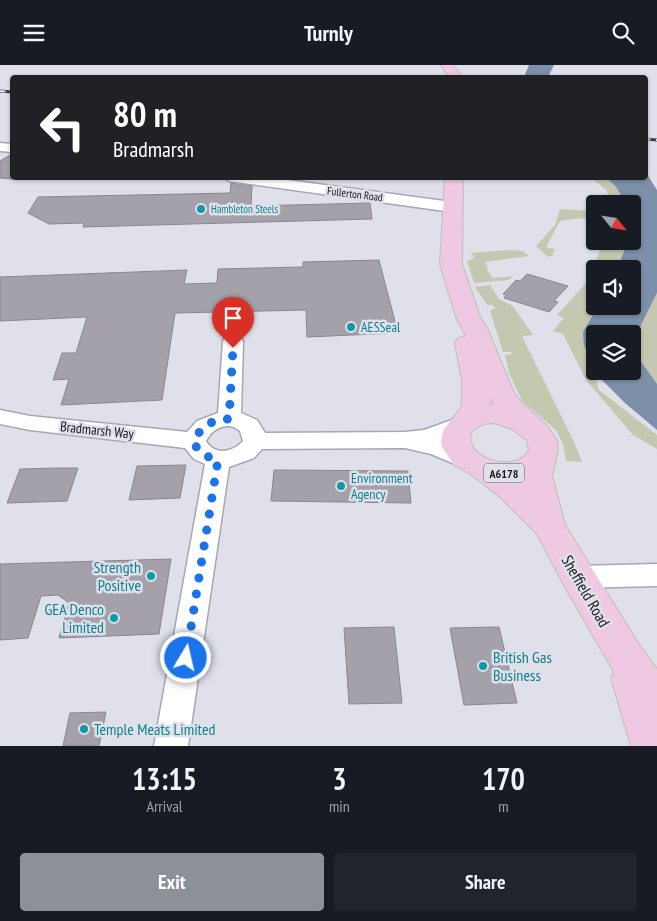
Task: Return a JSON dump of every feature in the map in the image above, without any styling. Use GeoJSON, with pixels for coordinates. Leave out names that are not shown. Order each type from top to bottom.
{"type":"FeatureCollection","features":[{"type":"Feature","properties":{"kind":"main road","name":"A6178"},"geometry":{"type":"LineString","coordinates":[[454,180],[451,264],[468,317],[475,328],[507,404],[536,438],[539,461],[522,471],[508,473],[476,465],[463,457],[455,443],[456,433],[473,412],[476,402],[475,377],[464,329],[468,317]]}},
{"type":"Feature","properties":{"kind":"main road"},"geometry":{"type":"LineString","coordinates":[[464,422],[475,417],[494,415],[508,417],[536,438]]}},
{"type":"Feature","properties":{"kind":"main road","name":"Sheffield Road"},"geometry":{"type":"LineString","coordinates":[[536,438],[537,476],[549,526],[624,655],[657,701]]}},
{"type":"Feature","properties":{"kind":"main road","name":"Sheffield Road"},"geometry":{"type":"LineString","coordinates":[[476,465],[511,489],[549,526]]}},
{"type":"Feature","properties":{"kind":"main road","name":"Sheffield Road"},"geometry":{"type":"LineString","coordinates":[[624,655],[652,746]]}},
{"type":"Feature","properties":{"kind":"street","name":"Fullerton Road"},"geometry":{"type":"LineString","coordinates":[[251,180],[452,207]]}},
{"type":"Feature","properties":{"kind":"street"},"geometry":{"type":"LineString","coordinates":[[229,419],[233,341]]}},
{"type":"Feature","properties":{"kind":"street","name":"Bradmarsh Way"},"geometry":{"type":"LineString","coordinates":[[0,417],[30,423],[194,441]]}},
{"type":"Feature","properties":{"kind":"street"},"geometry":{"type":"LineString","coordinates":[[229,419],[242,421],[249,425],[254,431],[255,441],[246,452],[237,457],[218,460],[202,455],[196,449],[194,441],[199,429],[211,422],[229,419]]}},
{"type":"Feature","properties":{"kind":"street"},"geometry":{"type":"LineString","coordinates":[[255,441],[405,440],[428,437],[464,422]]}},
{"type":"Feature","properties":{"kind":"street"},"geometry":{"type":"LineString","coordinates":[[405,440],[438,448],[476,465]]}},
{"type":"Feature","properties":{"kind":"street"},"geometry":{"type":"LineString","coordinates":[[171,746],[218,460]]}},
{"type":"Feature","properties":{"kind":"street"},"geometry":{"type":"LineString","coordinates":[[577,577],[657,575]]}},
{"type":"Feature","properties":{"kind":"green space"},"geometry":{"type":"Polygon","coordinates":[[[594,180],[609,180],[621,195],[608,195],[607,191],[594,180]]]}},
{"type":"Feature","properties":{"kind":"green space"},"geometry":{"type":"Polygon","coordinates":[[[560,209],[586,210],[586,219],[560,221],[546,247],[555,249],[552,256],[548,257],[536,246],[555,225],[560,209]]]}},
{"type":"Feature","properties":{"kind":"green space"},"geometry":{"type":"Polygon","coordinates":[[[600,250],[624,250],[621,260],[596,260],[600,250]]]}},
{"type":"Feature","properties":{"kind":"green space"},"geometry":{"type":"Polygon","coordinates":[[[523,251],[529,256],[485,262],[488,267],[486,268],[493,278],[514,276],[508,280],[474,283],[467,261],[474,258],[470,253],[523,251]]]}},
{"type":"Feature","properties":{"kind":"green space"},"geometry":{"type":"Polygon","coordinates":[[[586,283],[586,315],[593,315],[583,332],[586,343],[586,380],[563,334],[553,331],[564,318],[557,315],[586,283]]]}},
{"type":"Feature","properties":{"kind":"green space"},"geometry":{"type":"Polygon","coordinates":[[[490,285],[499,299],[513,306],[533,335],[522,336],[582,462],[566,461],[563,444],[556,430],[522,401],[509,373],[505,355],[512,354],[511,352],[503,352],[490,311],[495,308],[493,305],[487,305],[475,287],[490,285]]]}},
{"type":"Feature","properties":{"kind":"green space"},"geometry":{"type":"Polygon","coordinates":[[[657,293],[657,384],[641,361],[641,325],[657,293]]]}},
{"type":"Feature","properties":{"kind":"green space"},"geometry":{"type":"Polygon","coordinates":[[[586,380],[596,380],[599,390],[657,435],[657,449],[633,435],[586,380]]]}},
{"type":"Feature","properties":{"kind":"water"},"geometry":{"type":"Polygon","coordinates":[[[529,65],[554,65],[549,75],[525,75],[529,65]]]}},
{"type":"Feature","properties":{"kind":"water"},"geometry":{"type":"Polygon","coordinates":[[[648,176],[657,190],[657,293],[641,325],[587,325],[593,315],[641,315],[641,260],[621,260],[624,250],[641,250],[641,195],[621,195],[609,180],[648,180],[648,176]]]}},
{"type":"Feature","properties":{"kind":"water"},"geometry":{"type":"Polygon","coordinates":[[[586,327],[586,350],[584,345],[583,332],[586,327]]]}},
{"type":"Feature","properties":{"kind":"water"},"geometry":{"type":"Polygon","coordinates":[[[641,361],[657,384],[657,430],[625,403],[602,380],[641,380],[641,361]]]}},
{"type":"Feature","properties":{"kind":"building"},"geometry":{"type":"Polygon","coordinates":[[[10,155],[10,179],[0,178],[0,161],[10,155]]]}},
{"type":"Feature","properties":{"kind":"building","name":"Hambleton Steels"},"geometry":{"type":"Polygon","coordinates":[[[231,183],[252,186],[251,206],[370,203],[372,219],[83,227],[84,223],[49,224],[28,213],[38,197],[230,193],[231,183]]]}},
{"type":"Feature","properties":{"kind":"building","name":"AESSeal"},"geometry":{"type":"Polygon","coordinates":[[[379,260],[398,333],[307,337],[306,310],[175,313],[162,400],[61,405],[69,379],[53,380],[62,353],[76,353],[87,317],[0,321],[0,277],[187,270],[184,284],[217,283],[218,269],[303,267],[303,262],[379,260]]]}},
{"type":"Feature","properties":{"kind":"building"},"geometry":{"type":"Polygon","coordinates":[[[527,274],[568,286],[554,301],[558,302],[549,312],[504,298],[506,295],[503,294],[516,280],[520,281],[527,274]]]}},
{"type":"Feature","properties":{"kind":"building"},"geometry":{"type":"Polygon","coordinates":[[[186,465],[180,498],[129,500],[137,466],[186,465]]]}},
{"type":"Feature","properties":{"kind":"building"},"geometry":{"type":"Polygon","coordinates":[[[78,468],[67,501],[7,503],[20,469],[78,468]]]}},
{"type":"Feature","properties":{"kind":"building","name":"Environment Agency"},"geometry":{"type":"Polygon","coordinates":[[[274,470],[408,471],[411,503],[271,501],[274,470]]]}},
{"type":"Feature","properties":{"kind":"building"},"geometry":{"type":"Polygon","coordinates":[[[171,559],[159,634],[59,638],[69,603],[58,595],[41,596],[28,638],[0,640],[0,564],[171,559]]]}},
{"type":"Feature","properties":{"kind":"building"},"geometry":{"type":"Polygon","coordinates":[[[394,627],[402,703],[349,704],[344,628],[394,627]]]}},
{"type":"Feature","properties":{"kind":"building","name":"British Gas Business"},"geometry":{"type":"Polygon","coordinates":[[[499,627],[517,703],[464,705],[450,628],[499,627]]]}},
{"type":"Feature","properties":{"kind":"building","name":"Temple Meats Limited"},"geometry":{"type":"Polygon","coordinates":[[[106,712],[99,746],[63,746],[70,713],[106,712]]]}},
{"type":"Feature","properties":{"kind":"railway"},"geometry":{"type":"LineString","coordinates":[[0,91],[10,92]]}},
{"type":"Feature","properties":{"kind":"railway"},"geometry":{"type":"LineString","coordinates":[[648,139],[657,140]]}},
{"type":"Feature","properties":{"kind":"place","name":"Hambleton Steels"},"geometry":{"type":"Point","coordinates":[201,209]}},
{"type":"Feature","properties":{"kind":"place","name":"AESSeal"},"geometry":{"type":"Point","coordinates":[351,327]}},
{"type":"Feature","properties":{"kind":"place","name":"Environment Agency"},"geometry":{"type":"Point","coordinates":[341,486]}},
{"type":"Feature","properties":{"kind":"place","name":"Strength Positive"},"geometry":{"type":"Point","coordinates":[151,576]}},
{"type":"Feature","properties":{"kind":"place","name":"GEA Denco Limited"},"geometry":{"type":"Point","coordinates":[114,618]}},
{"type":"Feature","properties":{"kind":"place","name":"British Gas Business"},"geometry":{"type":"Point","coordinates":[483,666]}},
{"type":"Feature","properties":{"kind":"place","name":"Temple Meats Limited"},"geometry":{"type":"Point","coordinates":[84,729]}},
{"type":"Feature","properties":{"kind":"route"},"geometry":{"type":"LineString","coordinates":[[186,658],[218,460],[202,455],[196,449],[194,441],[199,429],[211,422],[229,419],[233,348]]}}]}
